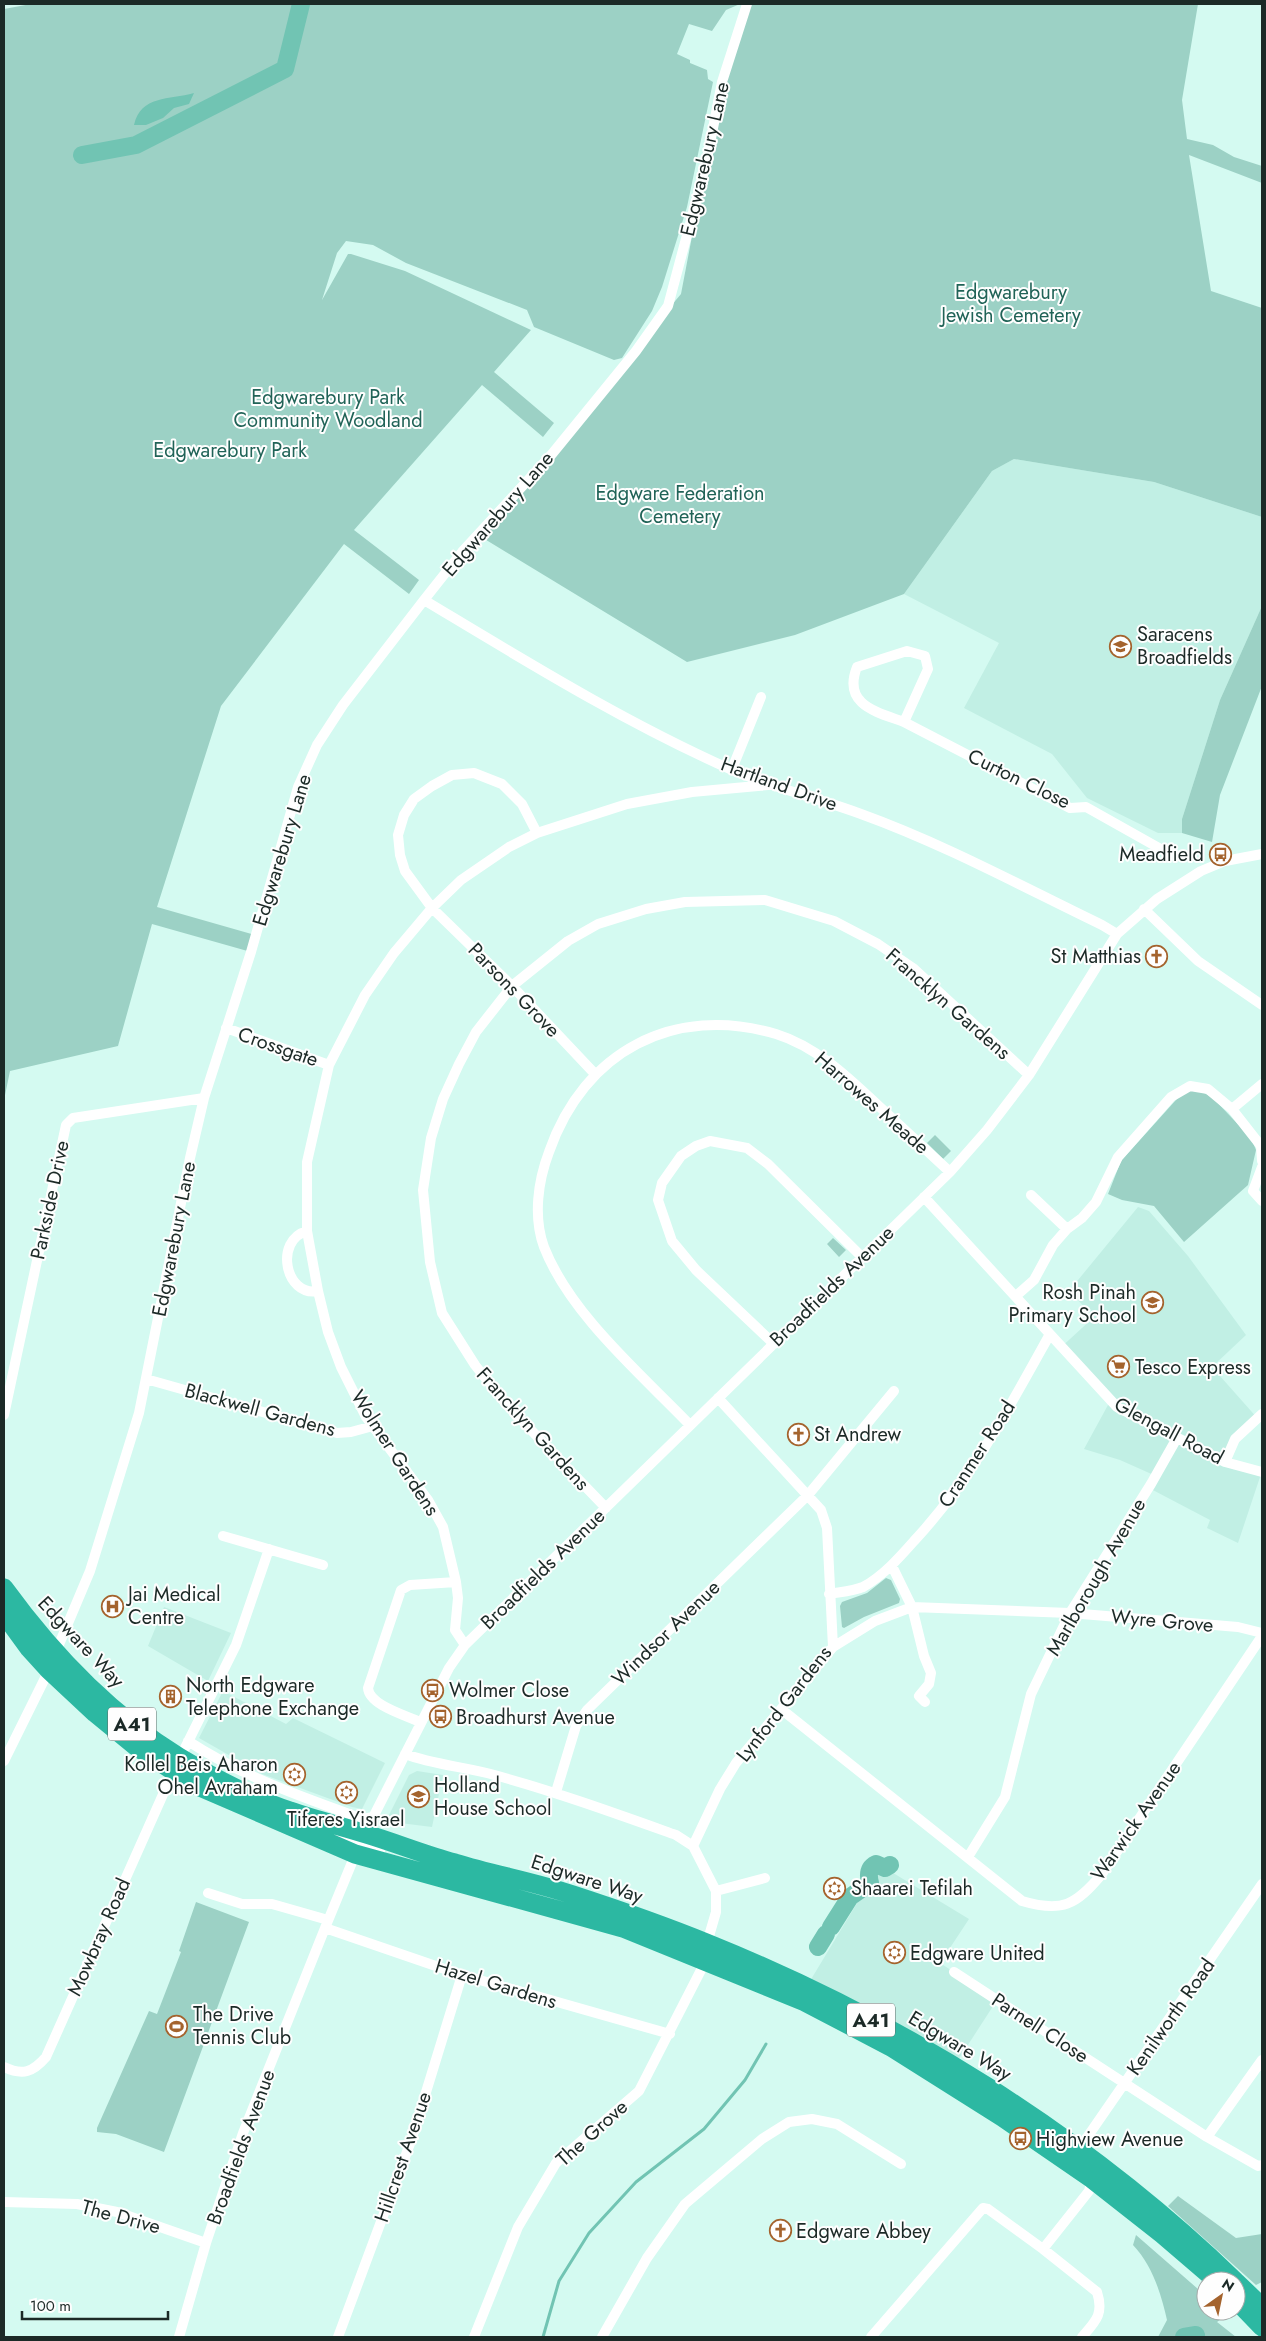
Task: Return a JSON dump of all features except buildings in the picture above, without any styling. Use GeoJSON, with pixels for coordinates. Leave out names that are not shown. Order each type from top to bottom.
{"type":"FeatureCollection","features":[{"type":"Feature","properties":{"kind":"highway","name":"Edgware Way"},"geometry":{"type":"LineString","coordinates":[[4,1588],[53,1661],[95,1712],[134,1745],[181,1757],[247,1794],[363,1837],[409,1868],[705,1951],[807,1986],[900,2035],[1007,2101],[1079,2149],[1164,2217],[1224,2271]]}},
{"type":"Feature","properties":{"kind":"highway","name":"Edgware Way"},"geometry":{"type":"LineString","coordinates":[[4,1614],[29,1648],[53,1661]]}},
{"type":"Feature","properties":{"kind":"highway","name":"Edgware Way"},"geometry":{"type":"LineString","coordinates":[[181,1757],[193,1784],[363,1837],[571,1894],[705,1951],[891,2047],[1002,2117],[1092,2179],[1205,2271]]}},
{"type":"Feature","properties":{"kind":"highway","name":"Edgware Way"},"geometry":{"type":"LineString","coordinates":[[1246,2292],[1262,2308]]}},
{"type":"Feature","properties":{"kind":"highway"},"geometry":{"type":"LineString","coordinates":[[1246,2310],[1262,2327]]}},
{"type":"Feature","properties":{"kind":"street","name":"Edgwarebury Lane"},"geometry":{"type":"LineString","coordinates":[[4,1761],[53,1661],[90,1571],[139,1413],[190,1158],[204,1098],[251,952],[298,787],[317,745],[343,705],[462,552],[558,446],[636,351],[668,306],[706,164],[722,82],[747,4]]}},
{"type":"Feature","properties":{"kind":"street","name":"Hartland Drive"},"geometry":{"type":"LineString","coordinates":[[424,600],[561,682],[655,734],[768,785],[862,814],[922,839],[1102,925],[1117,934]]}},
{"type":"Feature","properties":{"kind":"street","name":"Curton Close"},"geometry":{"type":"LineString","coordinates":[[904,722],[928,669],[925,656],[907,651],[857,668],[853,677],[854,690],[862,704],[870,710],[904,722],[1070,808],[1086,807],[1159,848]]}},
{"type":"Feature","properties":{"kind":"street"},"geometry":{"type":"LineString","coordinates":[[732,770],[761,697]]}},
{"type":"Feature","properties":{"kind":"street","name":"Parsons Grove"},"geometry":{"type":"LineString","coordinates":[[537,834],[522,804],[502,784],[474,773],[452,775],[414,799],[404,815],[398,835],[400,855],[405,870],[432,908],[512,986],[595,1074]]}},
{"type":"Feature","properties":{"kind":"street","name":"Wolmer Gardens"},"geometry":{"type":"LineString","coordinates":[[465,1646],[455,1630],[458,1598],[456,1582],[448,1543],[436,1513],[366,1417],[341,1367],[328,1332],[318,1291],[307,1231],[307,1162],[329,1065],[365,995],[394,953],[432,908],[461,880],[509,847],[537,834],[628,804],[692,792],[768,785]]}},
{"type":"Feature","properties":{"kind":"street","name":"Broadfields Avenue"},"geometry":{"type":"LineString","coordinates":[[179,2337],[206,2243],[242,2134],[326,1924],[363,1837],[420,1722],[449,1668],[465,1646],[950,1172],[988,1130],[1029,1075],[1117,934],[1144,909],[1200,871],[1225,861],[1262,854]]}},
{"type":"Feature","properties":{"kind":"street","name":"Francklyn Gardens"},"geometry":{"type":"LineString","coordinates":[[606,1508],[505,1403],[475,1365],[442,1313],[430,1262],[423,1190],[433,1130],[443,1099],[472,1040],[512,986],[568,941],[598,924],[646,908],[685,902],[765,900],[834,921],[878,944],[913,968],[1029,1075]]}},
{"type":"Feature","properties":{"kind":"street"},"geometry":{"type":"LineString","coordinates":[[1144,909],[1198,961],[1262,1005]]}},
{"type":"Feature","properties":{"kind":"street","name":"Harrowes Meade"},"geometry":{"type":"LineString","coordinates":[[690,1426],[596,1328],[564,1286],[544,1245],[537,1207],[543,1168],[554,1137],[572,1102],[595,1074],[630,1048],[661,1033],[700,1024],[737,1024],[778,1035],[811,1050],[846,1075],[950,1172]]}},
{"type":"Feature","properties":{"kind":"street","name":"Crossgate"},"geometry":{"type":"LineString","coordinates":[[226,1028],[329,1065]]}},
{"type":"Feature","properties":{"kind":"street"},"geometry":{"type":"LineString","coordinates":[[1232,1109],[1262,1084]]}},
{"type":"Feature","properties":{"kind":"street"},"geometry":{"type":"LineString","coordinates":[[1017,1296],[1034,1280],[1053,1245],[1096,1202],[1118,1157],[1171,1097],[1190,1086],[1208,1089],[1232,1109],[1261,1146],[1262,1161]]}},
{"type":"Feature","properties":{"kind":"street","name":"Parkside Drive"},"geometry":{"type":"LineString","coordinates":[[4,1415],[66,1124],[73,1118],[204,1098]]}},
{"type":"Feature","properties":{"kind":"street"},"geometry":{"type":"LineString","coordinates":[[774,1344],[696,1270],[672,1241],[658,1200],[662,1183],[681,1156],[696,1146],[710,1142],[728,1143],[746,1148],[768,1164],[862,1257]]}},
{"type":"Feature","properties":{"kind":"street"},"geometry":{"type":"LineString","coordinates":[[1262,1167],[1253,1191],[1262,1201]]}},
{"type":"Feature","properties":{"kind":"street"},"geometry":{"type":"LineString","coordinates":[[1031,1195],[1067,1229]]}},
{"type":"Feature","properties":{"kind":"street","name":"Glengall Road"},"geometry":{"type":"LineString","coordinates":[[924,1197],[1117,1407],[1225,1462],[1262,1472]]}},
{"type":"Feature","properties":{"kind":"street"},"geometry":{"type":"LineString","coordinates":[[307,1231],[296,1235],[290,1244],[287,1254],[287,1268],[301,1288],[313,1292],[318,1291]]}},
{"type":"Feature","properties":{"kind":"street","name":"Cranmer Road"},"geometry":{"type":"LineString","coordinates":[[829,1594],[862,1587],[892,1566],[956,1491],[982,1453],[1050,1334]]}},
{"type":"Feature","properties":{"kind":"street","name":"Blackwell Gardens"},"geometry":{"type":"LineString","coordinates":[[146,1379],[337,1433],[373,1426]]}},
{"type":"Feature","properties":{"kind":"street","name":"Windsor Avenue"},"geometry":{"type":"LineString","coordinates":[[556,1792],[576,1726],[587,1710],[808,1495],[894,1391]]}},
{"type":"Feature","properties":{"kind":"street","name":"Lynford Gardens"},"geometry":{"type":"LineString","coordinates":[[693,1846],[720,1788],[732,1770],[833,1648],[827,1528],[821,1510],[718,1398]]}},
{"type":"Feature","properties":{"kind":"street"},"geometry":{"type":"LineString","coordinates":[[1225,1462],[1235,1440],[1262,1414]]}},
{"type":"Feature","properties":{"kind":"street","name":"Marlborough Avenue"},"geometry":{"type":"LineString","coordinates":[[968,1857],[1005,1797],[1031,1694],[1070,1614],[1151,1484],[1177,1438]]}},
{"type":"Feature","properties":{"kind":"street"},"geometry":{"type":"LineString","coordinates":[[223,1536],[323,1565]]}},
{"type":"Feature","properties":{"kind":"street","name":"Mowbray Road"},"geometry":{"type":"LineString","coordinates":[[4,2067],[15,2072],[25,2071],[36,2068],[46,2057],[181,1757],[236,1645],[269,1549]]}},
{"type":"Feature","properties":{"kind":"street"},"geometry":{"type":"LineString","coordinates":[[892,1566],[912,1607],[924,1656],[931,1673],[929,1684],[919,1696],[925,1702]]}},
{"type":"Feature","properties":{"kind":"street"},"geometry":{"type":"LineString","coordinates":[[420,1722],[376,1702],[369,1695],[368,1688],[401,1590],[410,1585],[456,1582]]}},
{"type":"Feature","properties":{"kind":"street"},"geometry":{"type":"LineString","coordinates":[[833,1648],[875,1621],[912,1607]]}},
{"type":"Feature","properties":{"kind":"street","name":"Wyre Grove"},"geometry":{"type":"LineString","coordinates":[[912,1607],[1070,1614],[1238,1627],[1262,1635]]}},
{"type":"Feature","properties":{"kind":"street","name":"Warwick Avenue"},"geometry":{"type":"LineString","coordinates":[[781,1709],[1022,1901],[1044,1908],[1068,1904],[1087,1892],[1102,1874],[1262,1635]]}},
{"type":"Feature","properties":{"kind":"street"},"geometry":{"type":"LineString","coordinates":[[405,1754],[420,1759],[481,1771],[556,1792],[676,1836],[693,1846],[716,1891],[716,1912],[705,1951]]}},
{"type":"Feature","properties":{"kind":"street"},"geometry":{"type":"LineString","coordinates":[[181,1757],[247,1775],[275,1788],[363,1819],[363,1837]]}},
{"type":"Feature","properties":{"kind":"street"},"geometry":{"type":"LineString","coordinates":[[716,1891],[765,1878]]}},
{"type":"Feature","properties":{"kind":"street","name":"Kenilworth Road"},"geometry":{"type":"LineString","coordinates":[[1079,2149],[1262,1884]]}},
{"type":"Feature","properties":{"kind":"street","name":"Hazel Gardens"},"geometry":{"type":"LineString","coordinates":[[208,1893],[242,1904],[272,1904],[462,1976],[670,2034]]}},
{"type":"Feature","properties":{"kind":"street","name":"The Grove"},"geometry":{"type":"LineString","coordinates":[[474,2337],[518,2227],[556,2163],[639,2091],[670,2034],[701,1970],[705,1951]]}},
{"type":"Feature","properties":{"kind":"street","name":"Parnell Close"},"geometry":{"type":"LineString","coordinates":[[954,1972],[1208,2137],[1258,2166],[1262,2165]]}},
{"type":"Feature","properties":{"kind":"street","name":"Hillcrest Avenue"},"geometry":{"type":"LineString","coordinates":[[338,2337],[411,2141],[462,1976]]}},
{"type":"Feature","properties":{"kind":"street"},"geometry":{"type":"LineString","coordinates":[[1208,2137],[1262,2060]]}},
{"type":"Feature","properties":{"kind":"street"},"geometry":{"type":"LineString","coordinates":[[602,2337],[647,2258],[685,2204],[762,2139],[789,2122],[812,2119],[838,2124],[901,2164]]}},
{"type":"Feature","properties":{"kind":"street"},"geometry":{"type":"LineString","coordinates":[[1043,2249],[1089,2191],[1092,2179]]}},
{"type":"Feature","properties":{"kind":"street","name":"The Drive"},"geometry":{"type":"LineString","coordinates":[[4,2202],[77,2204],[109,2211],[206,2243]]}},
{"type":"Feature","properties":{"kind":"street"},"geometry":{"type":"LineString","coordinates":[[870,2337],[983,2208],[988,2209],[1043,2249],[1097,2292],[1101,2310],[1095,2322],[1082,2337]]}},
{"type":"Feature","properties":{"kind":"shaded area"},"geometry":{"type":"Polygon","coordinates":[[[194,93],[189,104],[174,108],[163,118],[146,125],[134,125],[143,108],[149,104],[157,100],[194,93]]]}},
{"type":"Feature","properties":{"kind":"shaded area","name":"Saracens Broadfields"},"geometry":{"type":"Polygon","coordinates":[[[1014,459],[1154,482],[1262,517],[1262,606],[1220,700],[1182,819],[1182,833],[1158,833],[1087,798],[1052,754],[964,708],[999,643],[904,594],[992,471],[1014,459]]]}},
{"type":"Feature","properties":{"kind":"shaded area"},"geometry":{"type":"Polygon","coordinates":[[[1138,1207],[1149,1211],[1188,1256],[1246,1335],[1212,1367],[1259,1420],[1245,1432],[1225,1462],[1261,1474],[1238,1543],[1207,1528],[1210,1520],[1149,1488],[1156,1476],[1120,1460],[1084,1449],[1108,1405],[1115,1407],[1069,1356],[1058,1350],[1094,1317],[1069,1291],[1138,1207]]]}},
{"type":"Feature","properties":{"kind":"shaded area"},"geometry":{"type":"Polygon","coordinates":[[[164,1607],[231,1633],[208,1681],[148,1646],[164,1607]]]}},
{"type":"Feature","properties":{"kind":"shaded area"},"geometry":{"type":"Polygon","coordinates":[[[223,1691],[286,1724],[293,1718],[385,1763],[362,1809],[262,1774],[199,1738],[223,1691]]]}},
{"type":"Feature","properties":{"kind":"shaded area","name":"Holland House School"},"geometry":{"type":"Polygon","coordinates":[[[417,1771],[443,1775],[432,1827],[400,1823],[387,1819],[409,1775],[417,1771]]]}},
{"type":"Feature","properties":{"kind":"shaded area"},"geometry":{"type":"Polygon","coordinates":[[[880,1865],[969,1919],[940,1963],[997,2000],[953,2068],[807,1986],[880,1865]]]}},
{"type":"Feature","properties":{"kind":"green space"},"geometry":{"type":"Polygon","coordinates":[[[31,4],[740,4],[726,10],[712,31],[689,24],[677,54],[690,60],[690,63],[707,70],[708,79],[713,82],[687,207],[662,287],[652,311],[622,358],[614,360],[534,327],[527,310],[406,263],[373,245],[346,241],[337,253],[322,300],[348,254],[351,254],[405,271],[531,330],[494,372],[554,423],[543,437],[482,385],[354,530],[419,580],[409,594],[344,544],[221,706],[157,907],[255,935],[251,952],[152,924],[118,1046],[10,1071],[4,1100],[4,9],[31,4]]]}},
{"type":"Feature","properties":{"kind":"green space"},"geometry":{"type":"Polygon","coordinates":[[[747,4],[1198,4],[1182,100],[1187,139],[1213,145],[1234,157],[1262,166],[1262,183],[1189,155],[1211,291],[1262,308],[1262,517],[1154,482],[1014,459],[992,471],[904,594],[795,635],[687,662],[478,535],[681,294],[713,126],[747,4]]]}},
{"type":"Feature","properties":{"kind":"green space"},"geometry":{"type":"Polygon","coordinates":[[[1262,606],[1262,686],[1220,795],[1212,842],[1182,833],[1182,819],[1220,700],[1262,606]]]}},
{"type":"Feature","properties":{"kind":"green space"},"geometry":{"type":"Polygon","coordinates":[[[1199,1090],[1213,1098],[1251,1138],[1256,1150],[1248,1185],[1184,1242],[1154,1206],[1122,1200],[1108,1194],[1121,1161],[1184,1091],[1199,1090]]]}},
{"type":"Feature","properties":{"kind":"green space"},"geometry":{"type":"Polygon","coordinates":[[[935,1135],[951,1151],[943,1159],[927,1143],[935,1135]]]}},
{"type":"Feature","properties":{"kind":"green space"},"geometry":{"type":"Polygon","coordinates":[[[833,1238],[846,1250],[839,1257],[827,1244],[833,1238]]]}},
{"type":"Feature","properties":{"kind":"green space"},"geometry":{"type":"Polygon","coordinates":[[[886,1578],[891,1580],[900,1599],[899,1603],[864,1617],[844,1628],[842,1627],[840,1606],[842,1602],[867,1593],[886,1578]]]}},
{"type":"Feature","properties":{"kind":"green space","name":"The Drive Tennis Club"},"geometry":{"type":"Polygon","coordinates":[[[196,1902],[249,1922],[164,2152],[116,2134],[97,2132],[97,2128],[149,2011],[157,2014],[181,1952],[179,1951],[196,1902]]]}},
{"type":"Feature","properties":{"kind":"green space"},"geometry":{"type":"Polygon","coordinates":[[[1178,2196],[1236,2238],[1262,2234],[1262,2282],[1256,2285],[1246,2276],[1246,2271],[1240,2271],[1168,2206],[1178,2196]]]}},
{"type":"Feature","properties":{"kind":"green space"},"geometry":{"type":"Polygon","coordinates":[[[1136,2235],[1196,2287],[1196,2321],[1218,2321],[1217,2322],[1236,2337],[1158,2337],[1167,2320],[1162,2300],[1151,2270],[1133,2245],[1136,2235]]]}},
{"type":"Feature","properties":{"kind":"waterway"},"geometry":{"type":"LineString","coordinates":[[82,155],[136,145],[285,69],[301,4]]}},
{"type":"Feature","properties":{"kind":"waterway"},"geometry":{"type":"LineString","coordinates":[[831,1927],[850,1897],[870,1883],[869,1875],[871,1868],[876,1864],[885,1868],[890,1865]]}},
{"type":"Feature","properties":{"kind":"waterway"},"geometry":{"type":"LineString","coordinates":[[818,1947],[826,1934]]}},
{"type":"Feature","properties":{"kind":"waterway"},"geometry":{"type":"LineString","coordinates":[[543,2337],[559,2281],[589,2233],[636,2182],[704,2129],[745,2080],[766,2044]]}},
{"type":"Feature","properties":{"kind":"waterway"},"geometry":{"type":"LineString","coordinates":[[1184,2337],[1196,2335]]}},
{"type":"Feature","properties":{"kind":"place","name":"Saracens Broadfields"},"geometry":{"type":"Point","coordinates":[1121,646]}},
{"type":"Feature","properties":{"kind":"place","name":"Meadfield"},"geometry":{"type":"Point","coordinates":[1220,854]}},
{"type":"Feature","properties":{"kind":"place","name":"St Matthias"},"geometry":{"type":"Point","coordinates":[1157,956]}},
{"type":"Feature","properties":{"kind":"place","name":"Rosh Pinah Primary School"},"geometry":{"type":"Point","coordinates":[1152,1303]}},
{"type":"Feature","properties":{"kind":"place","name":"Tesco Express"},"geometry":{"type":"Point","coordinates":[1119,1367]}},
{"type":"Feature","properties":{"kind":"place","name":"St Andrew"},"geometry":{"type":"Point","coordinates":[798,1434]}},
{"type":"Feature","properties":{"kind":"place","name":"Jai Medical Centre"},"geometry":{"type":"Point","coordinates":[112,1606]}},
{"type":"Feature","properties":{"kind":"place","name":"Wolmer Close"},"geometry":{"type":"Point","coordinates":[433,1690]}},
{"type":"Feature","properties":{"kind":"place","name":"North Edgware Telephone Exchange"},"geometry":{"type":"Point","coordinates":[170,1697]}},
{"type":"Feature","properties":{"kind":"place","name":"Broadhurst Avenue"},"geometry":{"type":"Point","coordinates":[440,1717]}},
{"type":"Feature","properties":{"kind":"place","name":"Kollel Beis Aharon Ohel Avraham"},"geometry":{"type":"Point","coordinates":[294,1775]}},
{"type":"Feature","properties":{"kind":"place","name":"Tiferes Yisrael"},"geometry":{"type":"Point","coordinates":[346,1793]}},
{"type":"Feature","properties":{"kind":"place","name":"Holland House School"},"geometry":{"type":"Point","coordinates":[418,1797]}},
{"type":"Feature","properties":{"kind":"place","name":"Shaarei Tefilah"},"geometry":{"type":"Point","coordinates":[835,1888]}},
{"type":"Feature","properties":{"kind":"place","name":"Edgware United"},"geometry":{"type":"Point","coordinates":[894,1953]}},
{"type":"Feature","properties":{"kind":"place","name":"The Drive Tennis Club"},"geometry":{"type":"Point","coordinates":[177,2026]}},
{"type":"Feature","properties":{"kind":"place","name":"Highview Avenue"},"geometry":{"type":"Point","coordinates":[1020,2139]}},
{"type":"Feature","properties":{"kind":"place","name":"Edgware Abbey"},"geometry":{"type":"Point","coordinates":[780,2231]}},
{"type":"Feature","properties":{"kind":"park label","name":"Edgwarebury Jewish Cemetery"},"geometry":{"type":"Point","coordinates":[1011,304]}},
{"type":"Feature","properties":{"kind":"park label","name":"Edgwarebury Park Community Woodland"},"geometry":{"type":"Point","coordinates":[328,408]}},
{"type":"Feature","properties":{"kind":"park label","name":"Edgwarebury Park"},"geometry":{"type":"Point","coordinates":[230,450]}},
{"type":"Feature","properties":{"kind":"park label","name":"Edgware Federation Cemetery"},"geometry":{"type":"Point","coordinates":[680,504]}}]}
